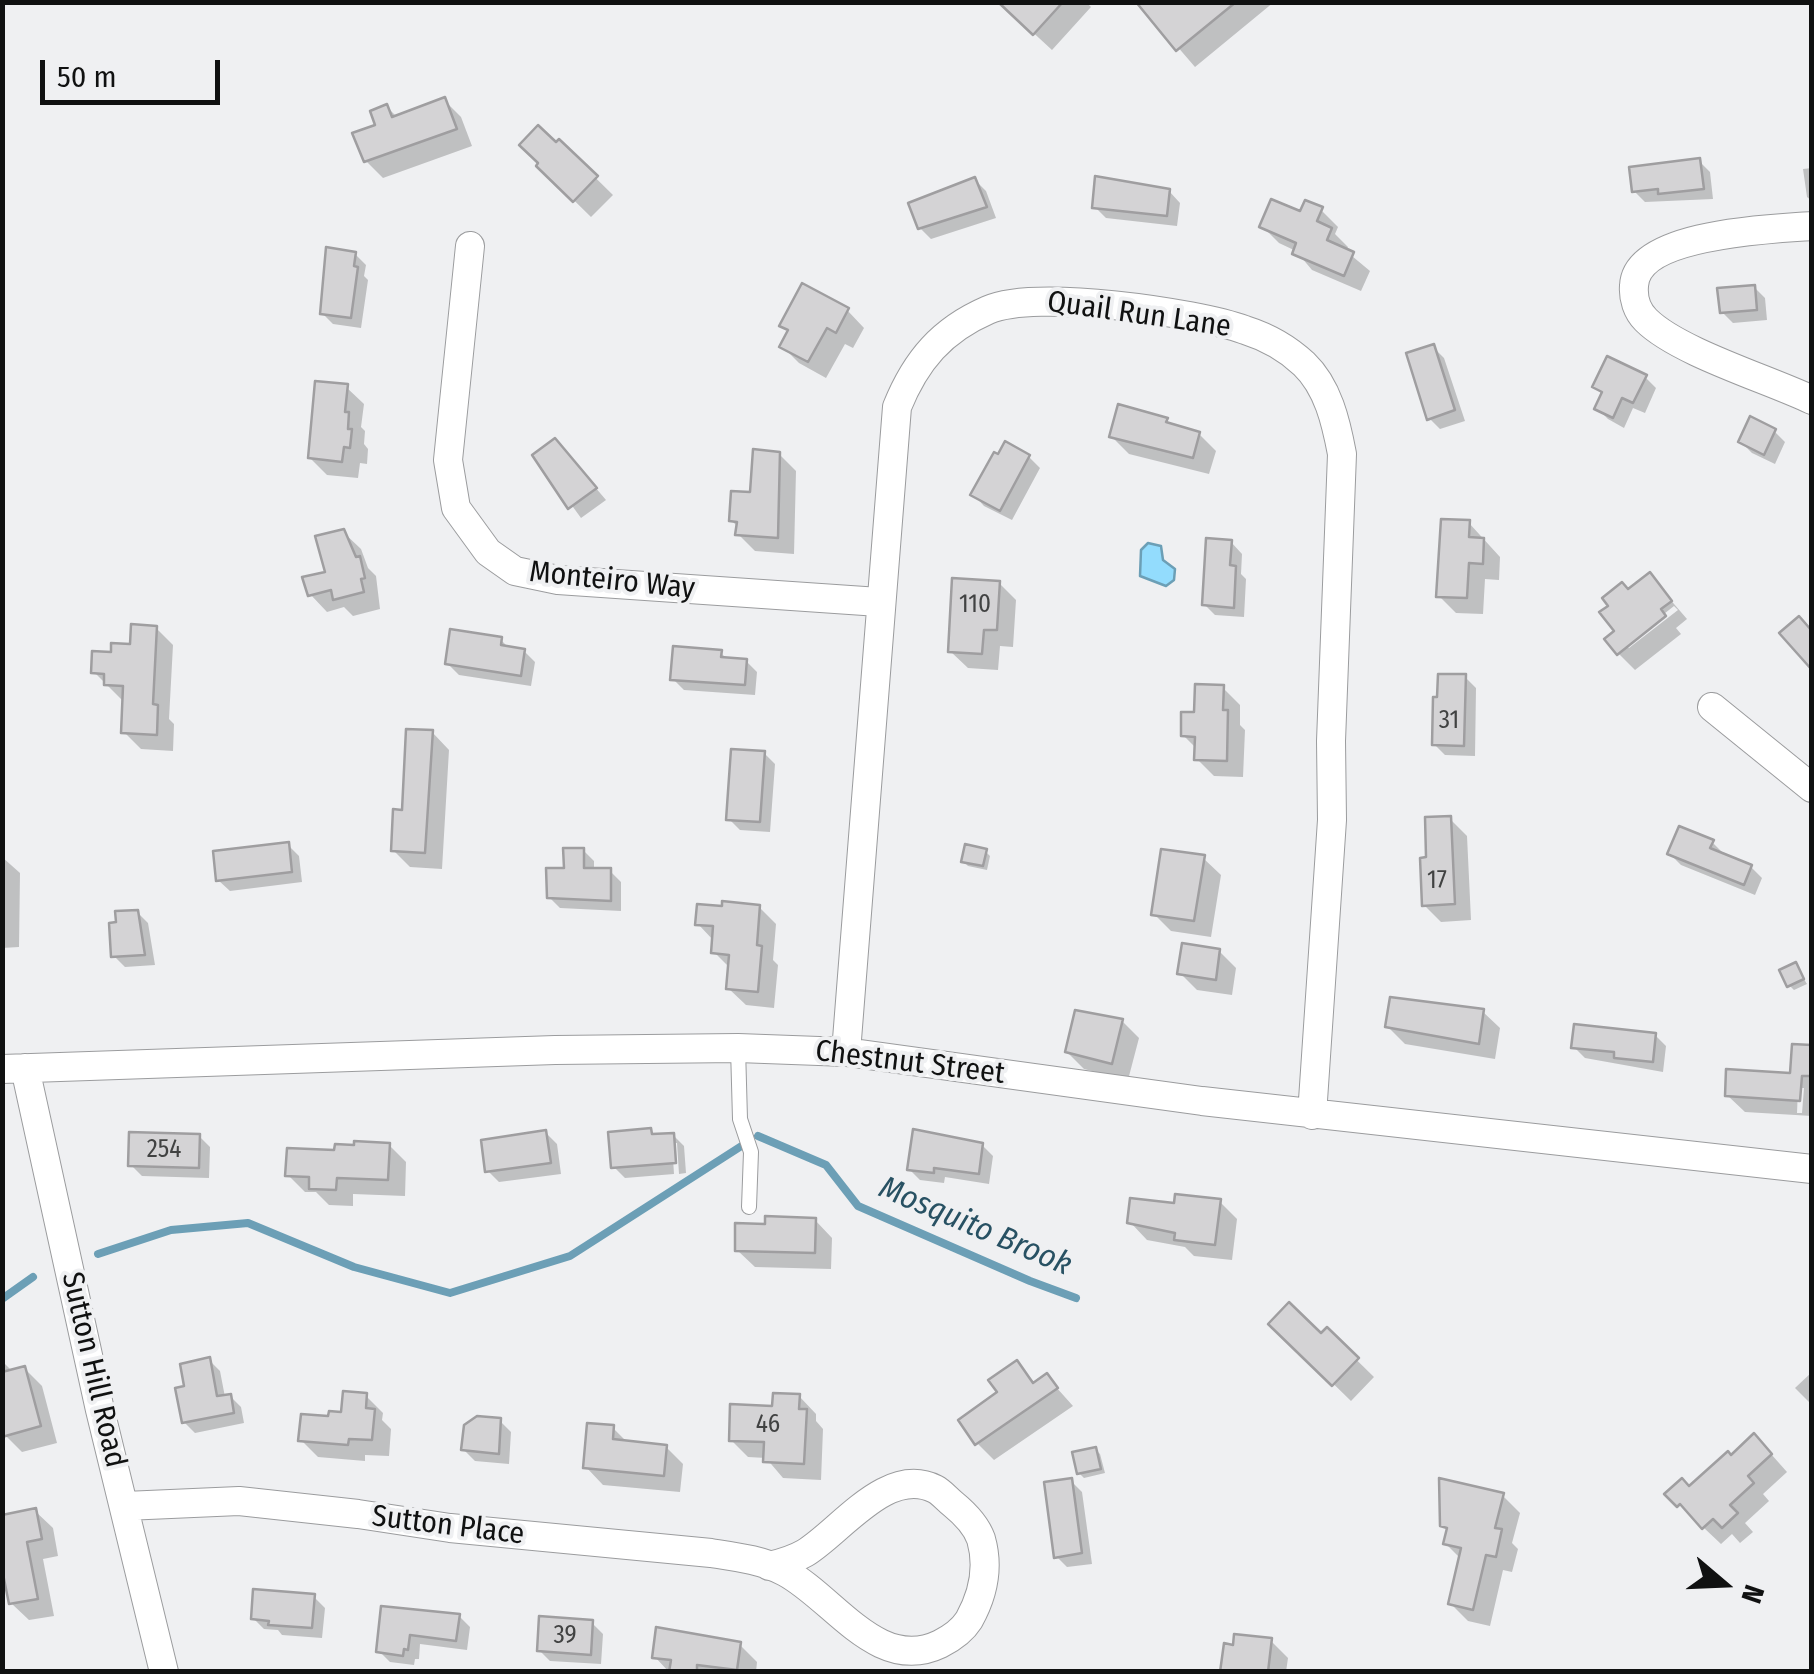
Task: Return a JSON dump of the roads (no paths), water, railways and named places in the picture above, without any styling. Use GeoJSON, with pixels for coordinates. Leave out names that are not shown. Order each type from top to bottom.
{"type":"FeatureCollection","features":[{"type":"Feature","properties":{"kind":"street"},"geometry":{"type":"LineString","coordinates":[[1812,226],[1706,238],[1663,251],[1634,278],[1637,307],[1657,328],[1684,344],[1812,400]]}},
{"type":"Feature","properties":{"kind":"street","name":"Monteiro Way"},"geometry":{"type":"LineString","coordinates":[[470,246],[448,460],[456,508],[488,552],[515,570],[558,580],[880,602]]}},
{"type":"Feature","properties":{"kind":"street","name":"Quail Run Lane"},"geometry":{"type":"LineString","coordinates":[[846,1052],[897,407],[920,359],[962,323],[992,308],[1033,301],[1098,304],[1241,328],[1284,348],[1307,366],[1336,418],[1342,454],[1331,740],[1332,820],[1312,1115]]}},
{"type":"Feature","properties":{"kind":"street"},"geometry":{"type":"LineString","coordinates":[[1712,707],[1812,788]]}},
{"type":"Feature","properties":{"kind":"street","name":"Chestnut Street"},"geometry":{"type":"LineString","coordinates":[[14,1069],[554,1050],[738,1048],[846,1052],[1312,1115],[1812,1169]]}},
{"type":"Feature","properties":{"kind":"street","name":"Sutton Hill Road"},"geometry":{"type":"LineString","coordinates":[[14,1069],[164,1672]]}},
{"type":"Feature","properties":{"kind":"street","name":"Sutton Place"},"geometry":{"type":"LineString","coordinates":[[125,1506],[240,1502],[754,1560],[810,1589],[877,1643],[896,1651],[926,1652],[966,1626],[984,1582],[985,1553],[978,1532],[960,1510],[936,1490],[915,1484],[881,1495],[850,1514],[806,1552],[786,1563],[769,1566]]}},
{"type":"Feature","properties":{"kind":"lane"},"geometry":{"type":"LineString","coordinates":[[738,1048],[740,1118],[750,1152],[749,1207]]}},
{"type":"Feature","properties":{"kind":"water"},"geometry":{"type":"Polygon","coordinates":[[[1148,543],[1161,546],[1163,560],[1175,569],[1174,580],[1166,586],[1140,576],[1141,550],[1148,543]]]}},
{"type":"Feature","properties":{"kind":"waterway","name":"Mosquito Brook"},"geometry":{"type":"LineString","coordinates":[[758,1136],[826,1165],[858,1206],[1076,1298]]}},
{"type":"Feature","properties":{"kind":"waterway","name":"Mosquito Brook"},"geometry":{"type":"LineString","coordinates":[[98,1254],[171,1230],[248,1223],[354,1267],[450,1293],[570,1256],[743,1145]]}},
{"type":"Feature","properties":{"kind":"waterway","name":"Mosquito Brook"},"geometry":{"type":"LineString","coordinates":[[2,1299],[33,1277]]}}]}
